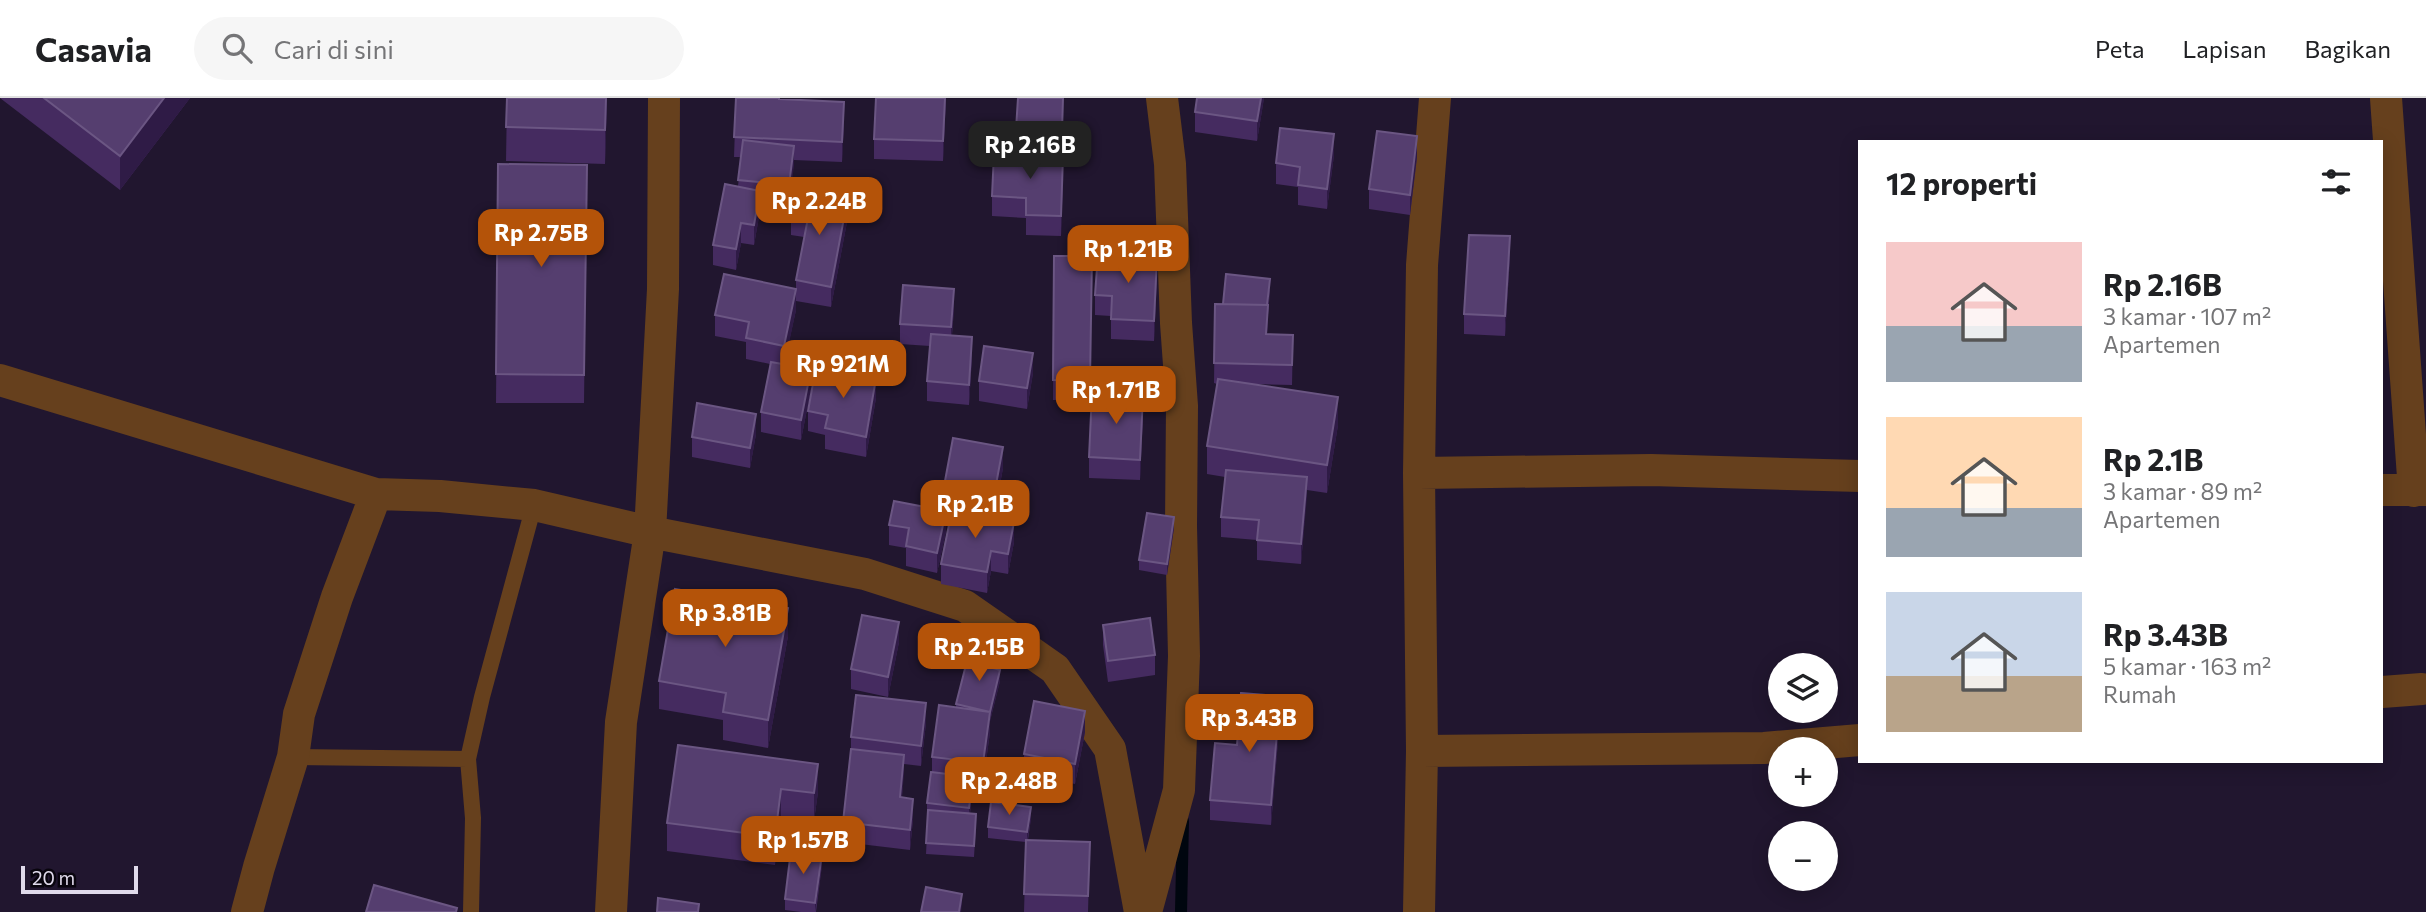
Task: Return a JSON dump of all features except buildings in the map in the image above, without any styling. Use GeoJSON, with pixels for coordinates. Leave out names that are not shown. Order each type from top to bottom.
{"type":"FeatureCollection","features":[{"type":"Feature","properties":{"kind":"street"},"geometry":{"type":"LineString","coordinates":[[611,912],[621,722],[650,532],[663,289],[664,98]]}},
{"type":"Feature","properties":{"kind":"street"},"geometry":{"type":"LineString","coordinates":[[1146,912],[1179,790],[1184,656],[1182,407],[1175,309],[1170,164],[1162,98]]}},
{"type":"Feature","properties":{"kind":"street"},"geometry":{"type":"LineString","coordinates":[[1419,912],[1422,751],[1419,473],[1422,265],[1435,98]]}},
{"type":"Feature","properties":{"kind":"street"},"geometry":{"type":"LineString","coordinates":[[2383,490],[2420,490],[2386,98]]}},
{"type":"Feature","properties":{"kind":"street"},"geometry":{"type":"LineString","coordinates":[[0,380],[376,494],[440,496],[534,505],[650,532],[866,574],[965,606],[1055,669],[1111,749],[1140,912]]}},
{"type":"Feature","properties":{"kind":"street"},"geometry":{"type":"LineString","coordinates":[[1419,473],[1651,470],[1858,476]]}},
{"type":"Feature","properties":{"kind":"street"},"geometry":{"type":"LineString","coordinates":[[247,912],[293,757],[299,714],[337,597],[376,494]]}},
{"type":"Feature","properties":{"kind":"street"},"geometry":{"type":"LineString","coordinates":[[2383,692],[2422,689]]}},
{"type":"Feature","properties":{"kind":"street"},"geometry":{"type":"LineString","coordinates":[[1422,751],[1764,748],[1858,740]]}},
{"type":"Feature","properties":{"kind":"lane"},"geometry":{"type":"LineString","coordinates":[[471,912],[473,818],[468,759],[534,505]]}},
{"type":"Feature","properties":{"kind":"lane"},"geometry":{"type":"LineString","coordinates":[[293,757],[468,759]]}},
{"type":"Feature","properties":{"kind":"waterway"},"geometry":{"type":"LineString","coordinates":[[1181,912],[1183,821]]}}]}
